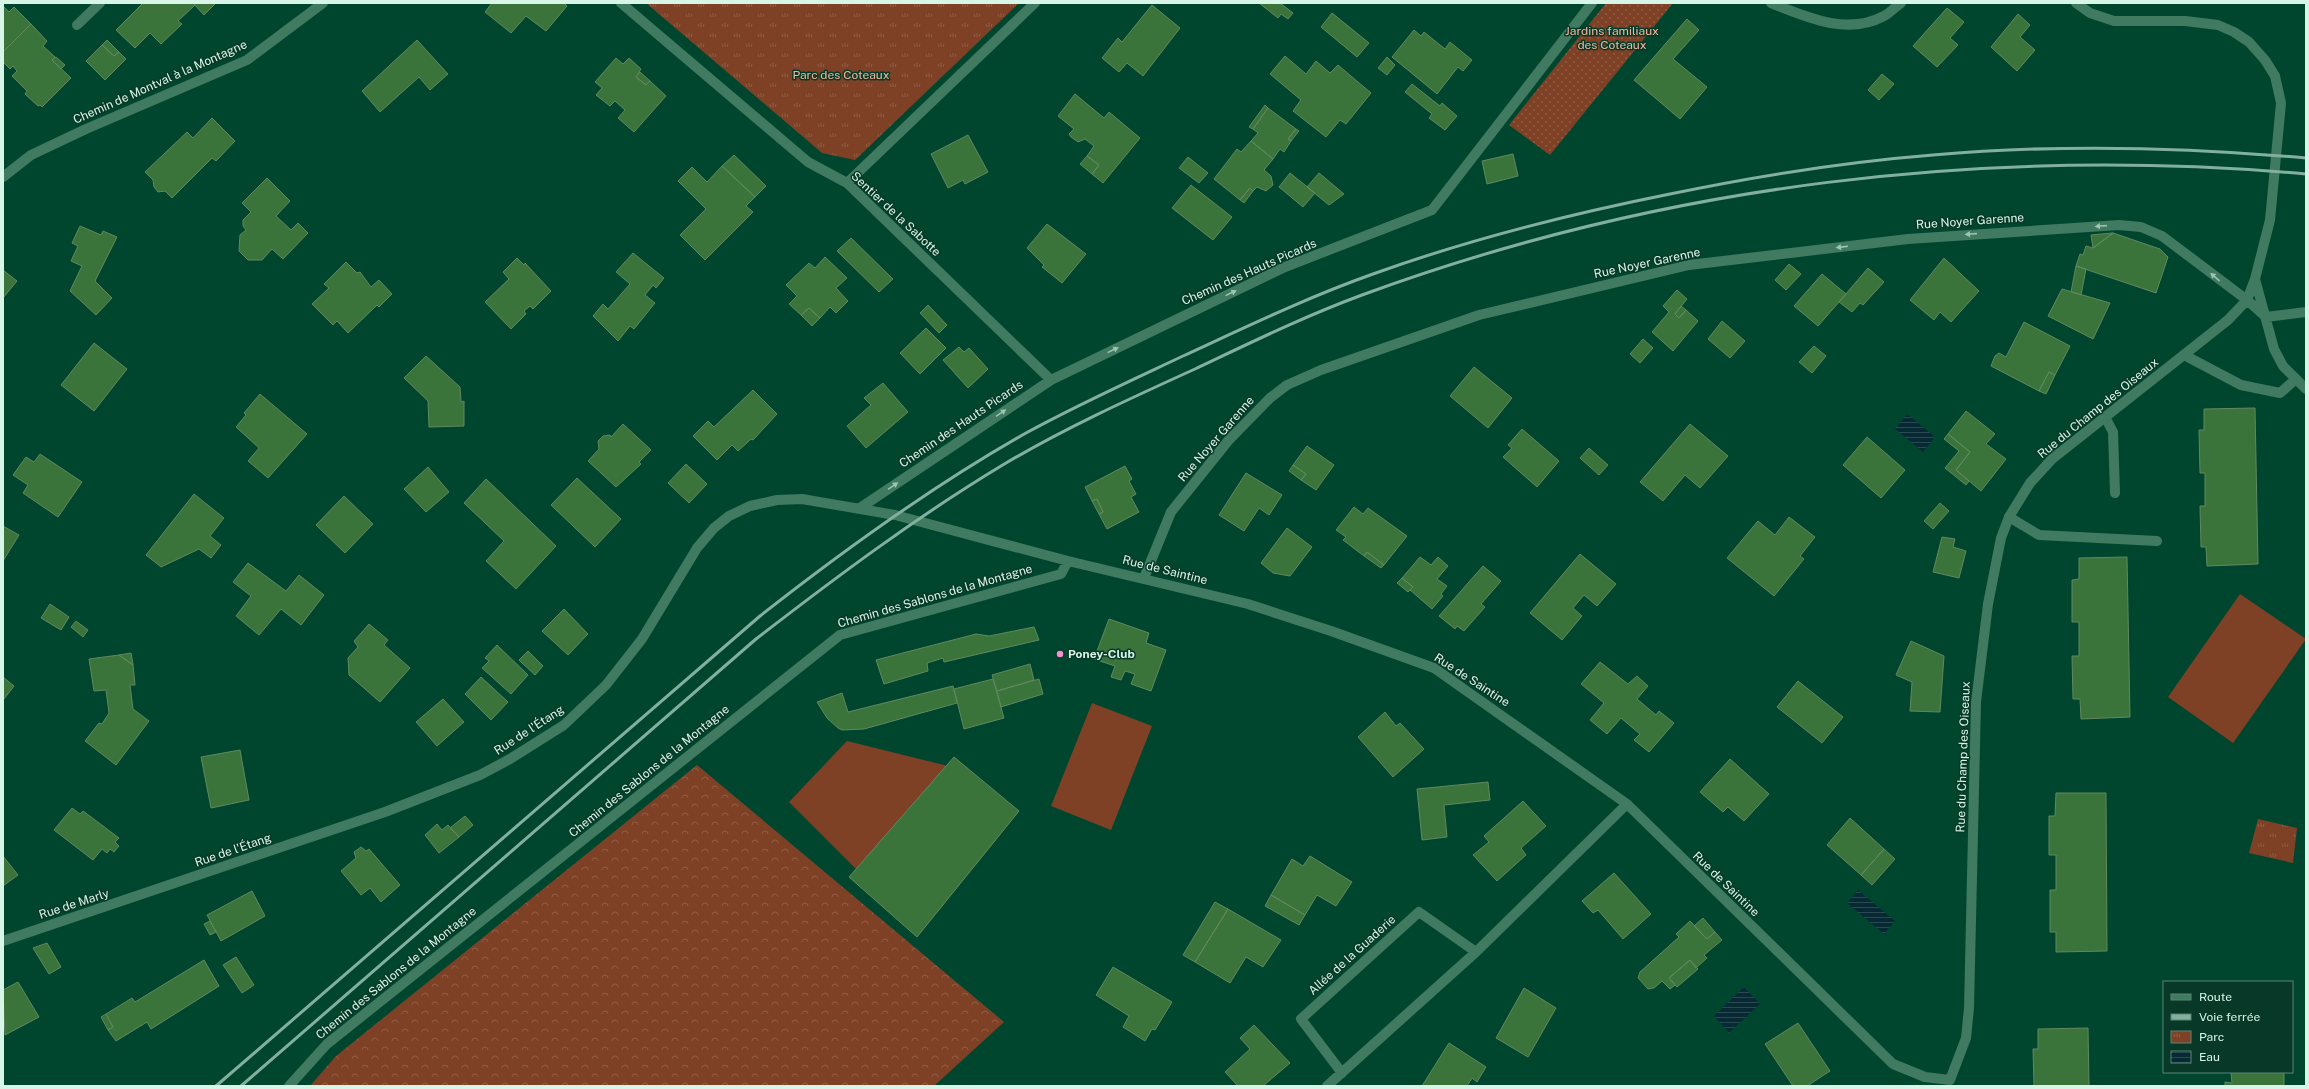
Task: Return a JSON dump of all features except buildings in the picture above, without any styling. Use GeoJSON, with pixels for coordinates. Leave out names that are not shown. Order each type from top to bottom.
{"type":"FeatureCollection","features":[{"type":"Feature","properties":{"kind":"street"},"geometry":{"type":"LineString","coordinates":[[76,25],[100,3]]}},
{"type":"Feature","properties":{"kind":"street","name":"Chemin de Montval à la Montagne"},"geometry":{"type":"LineString","coordinates":[[3,177],[31,155],[247,60],[323,3]]}},
{"type":"Feature","properties":{"kind":"street","name":"Sentier de la Sabotte"},"geometry":{"type":"LineString","coordinates":[[621,3],[808,162],[847,183],[1051,380]]}},
{"type":"Feature","properties":{"kind":"street"},"geometry":{"type":"LineString","coordinates":[[847,183],[1035,3]]}},
{"type":"Feature","properties":{"kind":"street","name":"Chemin des Hauts Picards"},"geometry":{"type":"LineString","coordinates":[[860,508],[1051,380],[1285,267],[1432,210],[1592,3]]}},
{"type":"Feature","properties":{"kind":"street"},"geometry":{"type":"LineString","coordinates":[[1771,3],[1815,20],[1854,24],[1884,16],[1901,3]]}},
{"type":"Feature","properties":{"kind":"street","name":"Rue du Champ des Oiseaux"},"geometry":{"type":"LineString","coordinates":[[1951,1083],[1966,1038],[1969,1008],[1976,702],[1988,604],[2002,538],[2009,517],[2030,483],[2052,459],[2228,320],[2247,300],[2255,279],[2270,220],[2280,122],[2280,93],[2272,71],[2255,48],[2234,32],[2210,23],[2114,21],[2090,13],[2076,3]]}},
{"type":"Feature","properties":{"kind":"street","name":"Rue Noyer Garenne"},"geometry":{"type":"LineString","coordinates":[[1144,578],[1171,512],[1228,441],[1270,398],[1287,386],[1322,370],[1479,315],[1689,265],[1908,238],[2119,225],[2141,227],[2162,236],[2247,300],[2266,317]]}},
{"type":"Feature","properties":{"kind":"street"},"geometry":{"type":"LineString","coordinates":[[2255,279],[2274,349],[2283,366],[2306,389]]}},
{"type":"Feature","properties":{"kind":"street"},"geometry":{"type":"LineString","coordinates":[[2266,317],[2306,312]]}},
{"type":"Feature","properties":{"kind":"street"},"geometry":{"type":"LineString","coordinates":[[2184,355],[2241,386],[2280,393],[2296,379]]}},
{"type":"Feature","properties":{"kind":"street"},"geometry":{"type":"LineString","coordinates":[[2105,417],[2113,432],[2115,493]]}},
{"type":"Feature","properties":{"kind":"street","name":"Rue de l'Étang"},"geometry":{"type":"LineString","coordinates":[[154,891],[385,812],[473,777],[510,759],[564,725],[606,686],[642,640],[697,548],[714,528],[729,516],[750,506],[776,500],[802,499],[860,508]]}},
{"type":"Feature","properties":{"kind":"street","name":"Rue de Saintine"},"geometry":{"type":"LineString","coordinates":[[860,508],[895,515],[1068,561],[1248,604],[1331,631],[1434,668],[1627,804],[1893,1064],[1925,1077],[1951,1083]]}},
{"type":"Feature","properties":{"kind":"street"},"geometry":{"type":"LineString","coordinates":[[2009,517],[2039,535],[2157,541]]}},
{"type":"Feature","properties":{"kind":"street","name":"Chemin des Sablons de la Montagne"},"geometry":{"type":"LineString","coordinates":[[289,1086],[333,1039],[840,635],[1061,574],[1068,561]]}},
{"type":"Feature","properties":{"kind":"street"},"geometry":{"type":"LineString","coordinates":[[1327,1086],[1476,952],[1627,804]]}},
{"type":"Feature","properties":{"kind":"street","name":"Rue de Marly"},"geometry":{"type":"LineString","coordinates":[[3,941],[154,891]]}},
{"type":"Feature","properties":{"kind":"street","name":"Allée de la Guaderie"},"geometry":{"type":"LineString","coordinates":[[1342,1073],[1302,1019],[1419,912],[1476,952]]}},
{"type":"Feature","properties":{"kind":"green space","name":"Parc des Coteaux"},"geometry":{"type":"Polygon","coordinates":[[[646,3],[1019,3],[855,160],[822,153],[646,3]]]}},
{"type":"Feature","properties":{"kind":"green space","name":"Jardins familiaux des Coteaux"},"geometry":{"type":"Polygon","coordinates":[[[1606,3],[1673,3],[1550,155],[1509,125],[1606,3]]]}},
{"type":"Feature","properties":{"kind":"green space"},"geometry":{"type":"Polygon","coordinates":[[[2240,594],[2306,639],[2233,743],[2168,697],[2240,594]]]}},
{"type":"Feature","properties":{"kind":"green space"},"geometry":{"type":"Polygon","coordinates":[[[1092,703],[1152,726],[1111,830],[1051,806],[1092,703]]]}},
{"type":"Feature","properties":{"kind":"green space"},"geometry":{"type":"Polygon","coordinates":[[[847,741],[948,766],[1019,811],[920,933],[789,802],[847,741]]]}},
{"type":"Feature","properties":{"kind":"green space"},"geometry":{"type":"Polygon","coordinates":[[[697,765],[1004,1022],[934,1086],[310,1086],[336,1056],[697,765]]]}},
{"type":"Feature","properties":{"kind":"green space"},"geometry":{"type":"Polygon","coordinates":[[[2258,819],[2297,828],[2293,863],[2249,853],[2258,819]]]}},
{"type":"Feature","properties":{"kind":"water"},"geometry":{"type":"Polygon","coordinates":[[[1907,414],[1935,437],[1923,452],[1895,429],[1907,414]]]}},
{"type":"Feature","properties":{"kind":"water"},"geometry":{"type":"Polygon","coordinates":[[[1858,890],[1895,921],[1884,934],[1847,903],[1858,890]]]}},
{"type":"Feature","properties":{"kind":"water"},"geometry":{"type":"Polygon","coordinates":[[[1744,987],[1760,1004],[1729,1033],[1714,1016],[1744,987]]]}},
{"type":"Feature","properties":{"kind":"railway"},"geometry":{"type":"LineString","coordinates":[[216,1086],[760,616],[856,543],[923,497],[991,453],[1026,433],[1104,393],[1277,313],[1325,292],[1410,261],[1520,228],[1703,187],[1801,170],[1900,158],[2026,149],[2166,149],[2306,158]]}},
{"type":"Feature","properties":{"kind":"railway"},"geometry":{"type":"LineString","coordinates":[[241,1086],[756,639],[876,549],[969,486],[1048,439],[1121,403],[1299,321],[1362,295],[1476,257],[1592,225],[1709,201],[1828,182],[1947,171],[2066,165],[2186,167],[2306,174]]}},
{"type":"Feature","properties":{"kind":"place","name":"Poney-Club"},"geometry":{"type":"Point","coordinates":[1060,654]}}]}
